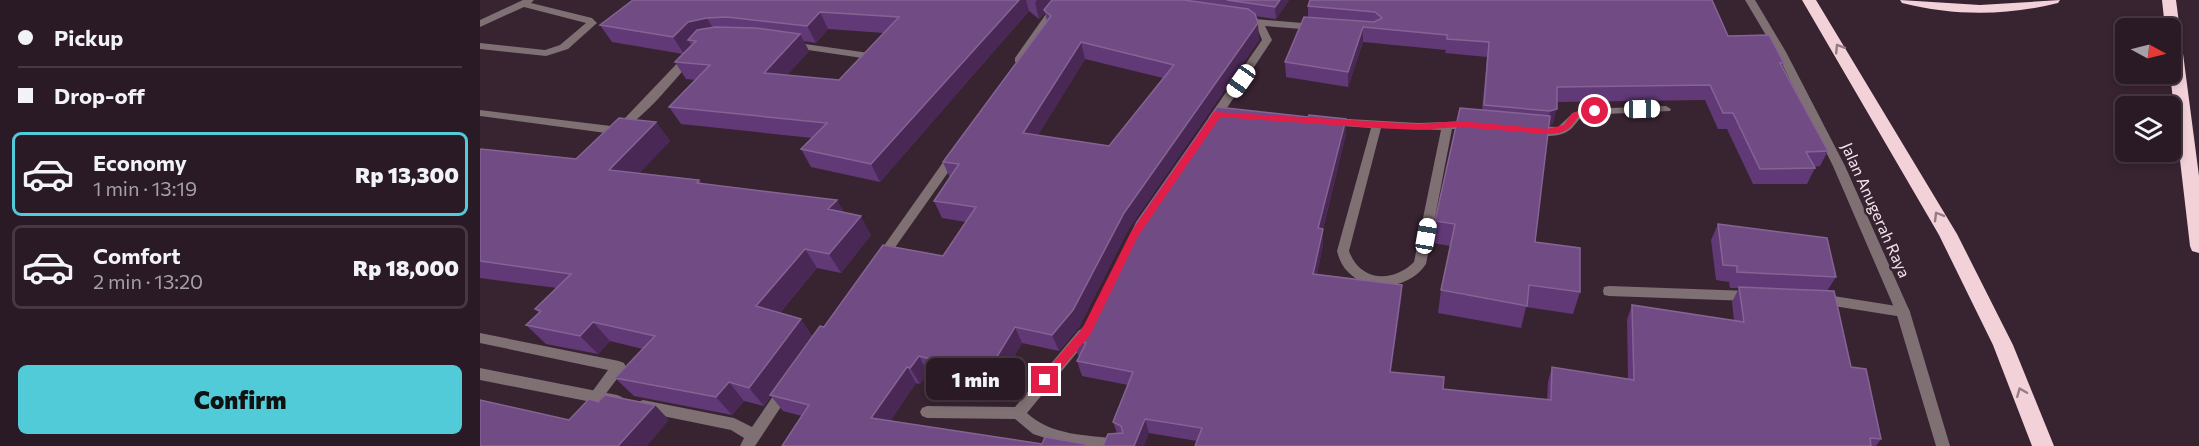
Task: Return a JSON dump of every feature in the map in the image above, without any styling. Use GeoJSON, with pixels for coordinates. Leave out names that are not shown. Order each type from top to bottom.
{"type":"FeatureCollection","features":[{"type":"Feature","properties":{"kind":"highway"},"geometry":{"type":"LineString","coordinates":[[1809,0],[1948,234],[2003,345],[2043,446]]}},
{"type":"Feature","properties":{"kind":"highway"},"geometry":{"type":"LineString","coordinates":[[1907,0],[1990,9],[2032,6],[2053,0]]}},
{"type":"Feature","properties":{"kind":"highway"},"geometry":{"type":"LineString","coordinates":[[2169,0],[2199,246]]}},
{"type":"Feature","properties":{"kind":"street"},"geometry":{"type":"LineString","coordinates":[[1012,70],[1056,6],[1064,0]]}},
{"type":"Feature","properties":{"kind":"street","name":"Jalan Anugerah Raya"},"geometry":{"type":"LineString","coordinates":[[1750,0],[1781,52],[1839,166],[1903,312],[1943,446]]}},
{"type":"Feature","properties":{"kind":"street"},"geometry":{"type":"LineString","coordinates":[[480,24],[526,2],[589,20],[592,23],[564,47],[546,52],[480,46]]}},
{"type":"Feature","properties":{"kind":"street"},"geometry":{"type":"LineString","coordinates":[[1233,19],[1330,28]]}},
{"type":"Feature","properties":{"kind":"street"},"geometry":{"type":"LineString","coordinates":[[1205,132],[1222,114],[1268,40],[1262,28],[1253,22]]}},
{"type":"Feature","properties":{"kind":"street"},"geometry":{"type":"LineString","coordinates":[[780,44],[869,56]]}},
{"type":"Feature","properties":{"kind":"street"},"geometry":{"type":"LineString","coordinates":[[480,113],[614,130],[629,121],[696,51]]}},
{"type":"Feature","properties":{"kind":"street"},"geometry":{"type":"LineString","coordinates":[[1525,130],[1560,131],[1567,127],[1575,115],[1595,111],[1666,109]]}},
{"type":"Feature","properties":{"kind":"street"},"geometry":{"type":"LineString","coordinates":[[1318,121],[1377,125],[1481,126]]}},
{"type":"Feature","properties":{"kind":"street"},"geometry":{"type":"LineString","coordinates":[[1377,125],[1343,251],[1345,260],[1355,272],[1372,280],[1383,281],[1397,280],[1409,275],[1420,264],[1447,126]]}},
{"type":"Feature","properties":{"kind":"street"},"geometry":{"type":"LineString","coordinates":[[873,270],[961,146]]}},
{"type":"Feature","properties":{"kind":"street"},"geometry":{"type":"LineString","coordinates":[[1609,291],[1759,296]]}},
{"type":"Feature","properties":{"kind":"street"},"geometry":{"type":"LineString","coordinates":[[1805,298],[1903,312]]}},
{"type":"Feature","properties":{"kind":"street"},"geometry":{"type":"LineString","coordinates":[[1018,413],[1090,325]]}},
{"type":"Feature","properties":{"kind":"street"},"geometry":{"type":"LineString","coordinates":[[480,338],[619,367],[596,396]]}},
{"type":"Feature","properties":{"kind":"street"},"geometry":{"type":"LineString","coordinates":[[480,374],[734,424],[750,440],[789,384]]}},
{"type":"Feature","properties":{"kind":"street"},"geometry":{"type":"LineString","coordinates":[[927,412],[1018,413],[1036,429],[1048,433],[1119,446]]}},
{"type":"Feature","properties":{"kind":"building"},"geometry":{"type":"Polygon","coordinates":[[[633,0],[1019,0],[871,164],[801,149],[827,123],[669,107],[710,65],[675,62],[696,41],[688,40],[697,30],[715,27],[756,28],[800,34],[764,73],[839,80],[899,17],[820,12],[807,26],[727,17],[707,18],[688,22],[673,37],[600,25],[633,0]]]}},
{"type":"Feature","properties":{"kind":"building"},"geometry":{"type":"Polygon","coordinates":[[[1052,0],[1184,0],[1248,9],[1255,14],[1258,23],[1124,213],[1073,310],[1052,335],[1015,327],[987,373],[919,356],[910,368],[907,367],[871,418],[1042,444],[1045,437],[1085,444],[1085,446],[782,446],[809,405],[770,395],[820,326],[824,327],[883,245],[943,256],[976,207],[934,201],[959,164],[943,162],[1051,16],[1044,10],[1052,0]],[[1081,42],[1023,133],[1109,146],[1174,65],[1081,42]]]}},
{"type":"Feature","properties":{"kind":"building"},"geometry":{"type":"Polygon","coordinates":[[[1227,0],[1280,0],[1275,7],[1227,0]]]}},
{"type":"Feature","properties":{"kind":"building"},"geometry":{"type":"Polygon","coordinates":[[[1310,0],[1712,0],[1728,36],[1769,35],[1784,63],[1780,63],[1828,151],[1806,152],[1815,168],[1760,169],[1733,113],[1723,113],[1710,85],[1557,87],[1557,109],[1550,111],[1484,105],[1489,42],[1447,39],[1447,35],[1363,27],[1348,72],[1285,62],[1304,17],[1374,22],[1382,18],[1375,12],[1308,6],[1310,0]]]}},
{"type":"Feature","properties":{"kind":"building"},"geometry":{"type":"Polygon","coordinates":[[[1217,107],[1346,119],[1318,228],[1323,229],[1313,274],[1402,285],[1390,372],[1444,377],[1443,389],[1551,400],[1552,367],[1634,380],[1632,305],[1744,322],[1739,287],[1834,291],[1851,367],[1866,369],[1881,439],[1870,438],[1871,446],[1195,446],[1202,428],[1145,419],[1134,446],[1103,446],[1108,434],[1123,433],[1121,426],[1113,422],[1133,372],[1077,361],[1086,343],[1073,340],[1088,322],[1137,222],[1217,107]]]}},
{"type":"Feature","properties":{"kind":"building"},"geometry":{"type":"Polygon","coordinates":[[[1460,108],[1550,116],[1535,242],[1580,248],[1580,292],[1529,285],[1527,306],[1441,290],[1455,224],[1435,221],[1460,108]]]}},
{"type":"Feature","properties":{"kind":"building"},"geometry":{"type":"Polygon","coordinates":[[[619,118],[656,122],[609,170],[699,180],[697,183],[837,200],[828,209],[861,216],[829,254],[805,249],[756,306],[801,319],[749,388],[729,382],[716,397],[615,378],[655,336],[593,322],[580,336],[526,325],[541,311],[535,309],[571,274],[480,261],[480,150],[576,159],[619,118]]]}},
{"type":"Feature","properties":{"kind":"building"},"geometry":{"type":"Polygon","coordinates":[[[1718,224],[1827,238],[1836,277],[1737,272],[1737,266],[1723,265],[1718,224]]]}},
{"type":"Feature","properties":{"kind":"building"},"geometry":{"type":"Polygon","coordinates":[[[605,395],[655,405],[618,446],[480,446],[480,400],[569,420],[589,399],[598,402],[605,395]]]}},
{"type":"Feature","properties":{"kind":"route"},"geometry":{"type":"LineString","coordinates":[[1045,380],[1086,332],[1134,234],[1218,114],[1418,127],[1459,124],[1547,132],[1560,131],[1567,127],[1575,115],[1595,111]]}}]}
